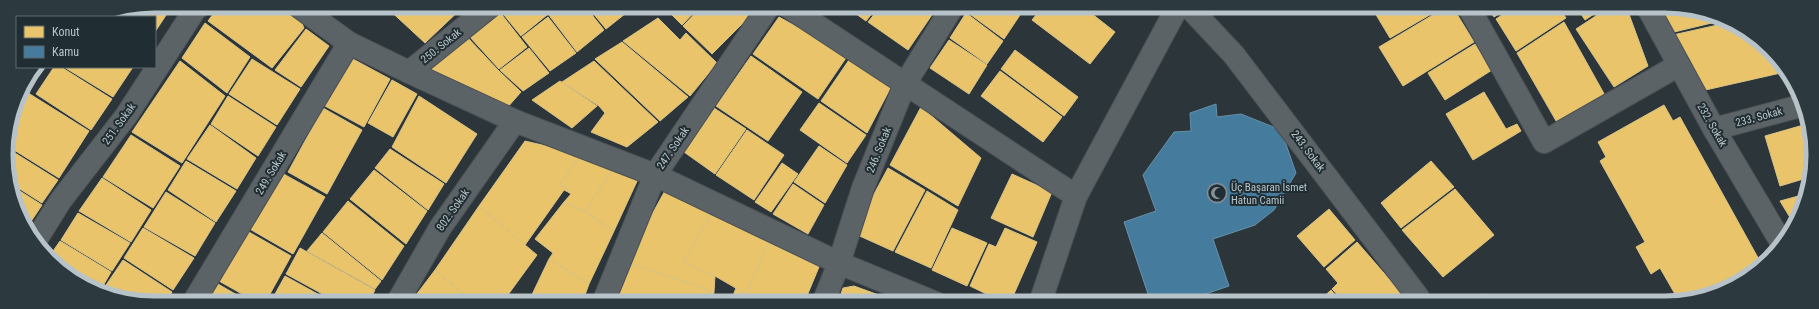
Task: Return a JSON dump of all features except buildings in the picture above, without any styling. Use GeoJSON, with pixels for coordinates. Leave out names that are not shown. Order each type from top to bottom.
{"type":"FeatureCollection","features":[{"type":"Feature","properties":{"kind":"street","name":"251. Sokak"},"geometry":{"type":"LineString","coordinates":[[39,236],[61,200],[126,116],[193,13]]}},
{"type":"Feature","properties":{"kind":"street"},"geometry":{"type":"LineString","coordinates":[[308,13],[349,43],[409,72],[515,121],[655,175],[839,263],[919,296]]}},
{"type":"Feature","properties":{"kind":"street","name":"250. Sokak"},"geometry":{"type":"LineString","coordinates":[[409,72],[482,13]]}},
{"type":"Feature","properties":{"kind":"street","name":"247. Sokak"},"geometry":{"type":"LineString","coordinates":[[606,296],[655,175],[764,13]]}},
{"type":"Feature","properties":{"kind":"street"},"geometry":{"type":"LineString","coordinates":[[798,13],[1076,196]]}},
{"type":"Feature","properties":{"kind":"street","name":"246. Sokak"},"geometry":{"type":"LineString","coordinates":[[826,296],[839,263],[863,188],[905,84],[949,13]]}},
{"type":"Feature","properties":{"kind":"street"},"geometry":{"type":"LineString","coordinates":[[1042,296],[1076,196],[1174,13]]}},
{"type":"Feature","properties":{"kind":"street","name":"243. Sokak"},"geometry":{"type":"LineString","coordinates":[[1195,13],[1234,55],[1418,296]]}},
{"type":"Feature","properties":{"kind":"street"},"geometry":{"type":"LineString","coordinates":[[1472,13],[1544,142],[1679,65]]}},
{"type":"Feature","properties":{"kind":"street","name":"232. Sokak"},"geometry":{"type":"LineString","coordinates":[[1651,13],[1714,129],[1779,238]]}},
{"type":"Feature","properties":{"kind":"street","name":"249. Sokak"},"geometry":{"type":"LineString","coordinates":[[197,296],[349,43]]}},
{"type":"Feature","properties":{"kind":"street","name":"233. Sokak"},"geometry":{"type":"LineString","coordinates":[[1714,129],[1797,107]]}},
{"type":"Feature","properties":{"kind":"street","name":"802. Sokak"},"geometry":{"type":"LineString","coordinates":[[401,296],[440,228],[515,121]]}},
{"type":"Feature","properties":{"kind":"place","name":"Üç Başaran İsmet Hatun Camii"},"geometry":{"type":"Point","coordinates":[1217,193]}}]}
